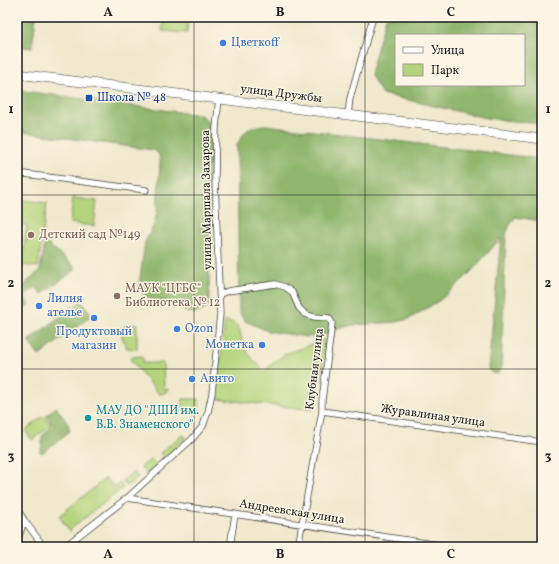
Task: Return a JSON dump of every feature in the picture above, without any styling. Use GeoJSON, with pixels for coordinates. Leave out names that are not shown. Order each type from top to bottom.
{"type":"FeatureCollection","features":[{"type":"Feature","properties":{"kind":"main road","name":"улица Дружбы"},"geometry":{"type":"LineString","coordinates":[[17,74],[542,139]]}},
{"type":"Feature","properties":{"kind":"street"},"geometry":{"type":"LineString","coordinates":[[348,115],[350,98],[373,17]]}},
{"type":"Feature","properties":{"kind":"street","name":"улица Маршала Захарова"},"geometry":{"type":"LineString","coordinates":[[64,547],[127,498],[192,439],[203,426],[208,412],[212,393],[220,314],[215,178],[216,128],[219,98]]}},
{"type":"Feature","properties":{"kind":"street"},"geometry":{"type":"LineString","coordinates":[[17,173],[146,190]]}},
{"type":"Feature","properties":{"kind":"street","name":"Клубная улица"},"geometry":{"type":"LineString","coordinates":[[220,294],[228,291],[275,284],[285,287],[292,292],[299,308],[305,314],[314,317],[329,318],[332,324],[322,400],[322,411],[298,547]]}},
{"type":"Feature","properties":{"kind":"street","name":"Журавлиная улица"},"geometry":{"type":"LineString","coordinates":[[322,411],[542,442]]}},
{"type":"Feature","properties":{"kind":"street","name":"Андреевская улица"},"geometry":{"type":"LineString","coordinates":[[127,498],[453,547]]}},
{"type":"Feature","properties":{"kind":"street"},"geometry":{"type":"LineString","coordinates":[[17,509],[44,547]]}},
{"type":"Feature","properties":{"kind":"street"},"geometry":{"type":"LineString","coordinates":[[230,547],[235,514]]}},
{"type":"Feature","properties":{"kind":"street"},"geometry":{"type":"LineString","coordinates":[[17,543],[24,520]]}},
{"type":"Feature","properties":{"kind":"green space"},"geometry":{"type":"Polygon","coordinates":[[[17,17],[36,17],[32,48],[17,46],[17,17]]]}},
{"type":"Feature","properties":{"kind":"green space"},"geometry":{"type":"Polygon","coordinates":[[[163,17],[188,17],[187,33],[162,31],[163,17]]]}},
{"type":"Feature","properties":{"kind":"green space"},"geometry":{"type":"Polygon","coordinates":[[[386,17],[542,17],[542,124],[486,118],[382,94],[370,74],[386,17]]]}},
{"type":"Feature","properties":{"kind":"green space"},"geometry":{"type":"Polygon","coordinates":[[[17,90],[200,115],[206,119],[209,123],[210,131],[209,305],[204,310],[195,313],[187,312],[162,301],[150,300],[142,293],[139,285],[145,242],[154,225],[157,213],[160,163],[158,154],[153,150],[17,131],[17,90]]]}},
{"type":"Feature","properties":{"kind":"green space"},"geometry":{"type":"Polygon","coordinates":[[[265,125],[542,159],[542,221],[515,217],[506,234],[501,370],[497,374],[492,373],[488,369],[501,238],[469,274],[440,300],[409,319],[396,322],[353,325],[338,329],[331,334],[307,337],[268,331],[245,321],[239,312],[237,145],[242,136],[248,130],[265,125]]]}},
{"type":"Feature","properties":{"kind":"green space"},"geometry":{"type":"Polygon","coordinates":[[[73,198],[97,201],[94,226],[70,223],[73,198]]]}},
{"type":"Feature","properties":{"kind":"green space","name":"Детский сад №149"},"geometry":{"type":"Polygon","coordinates":[[[17,199],[47,203],[38,267],[22,265],[27,225],[17,223],[17,199]]]}},
{"type":"Feature","properties":{"kind":"green space"},"geometry":{"type":"Polygon","coordinates":[[[45,242],[75,267],[75,270],[42,294],[36,287],[24,296],[29,305],[17,314],[17,292],[40,270],[45,242]]]}},
{"type":"Feature","properties":{"kind":"green space"},"geometry":{"type":"Polygon","coordinates":[[[81,301],[92,315],[39,356],[28,341],[81,301]]]}},
{"type":"Feature","properties":{"kind":"green space"},"geometry":{"type":"Polygon","coordinates":[[[225,321],[236,324],[240,331],[245,349],[264,371],[285,354],[326,339],[320,383],[313,410],[216,399],[225,321]]]}},
{"type":"Feature","properties":{"kind":"green space"},"geometry":{"type":"Polygon","coordinates":[[[128,324],[137,324],[137,349],[127,348],[122,337],[122,328],[128,324]]]}},
{"type":"Feature","properties":{"kind":"green space"},"geometry":{"type":"Polygon","coordinates":[[[141,356],[143,363],[163,363],[164,389],[168,389],[168,391],[159,394],[130,359],[132,357],[141,356]]]}},
{"type":"Feature","properties":{"kind":"green space"},"geometry":{"type":"Polygon","coordinates":[[[183,399],[199,399],[199,413],[187,413],[183,408],[183,399]]]}},
{"type":"Feature","properties":{"kind":"green space"},"geometry":{"type":"Polygon","coordinates":[[[56,407],[68,424],[70,431],[42,453],[40,452],[42,446],[42,436],[53,426],[46,416],[56,407]]]}},
{"type":"Feature","properties":{"kind":"green space"},"geometry":{"type":"Polygon","coordinates":[[[43,416],[51,425],[32,440],[25,431],[43,416]]]}},
{"type":"Feature","properties":{"kind":"green space"},"geometry":{"type":"Polygon","coordinates":[[[182,435],[185,436],[185,439],[164,458],[160,453],[182,435]]]}},
{"type":"Feature","properties":{"kind":"green space"},"geometry":{"type":"Polygon","coordinates":[[[151,459],[157,466],[146,474],[141,467],[151,459]]]}},
{"type":"Feature","properties":{"kind":"green space"},"geometry":{"type":"Polygon","coordinates":[[[134,472],[138,477],[127,486],[122,481],[134,472]]]}},
{"type":"Feature","properties":{"kind":"green space"},"geometry":{"type":"Polygon","coordinates":[[[106,478],[114,487],[120,483],[123,488],[74,526],[70,532],[59,516],[106,478]]]}},
{"type":"Feature","properties":{"kind":"place","name":"Цветкоff"},"geometry":{"type":"Point","coordinates":[223,43]}},
{"type":"Feature","properties":{"kind":"place","name":"Школа № 48"},"geometry":{"type":"Point","coordinates":[89,98]}},
{"type":"Feature","properties":{"kind":"place","name":"Детский сад №149"},"geometry":{"type":"Point","coordinates":[31,235]}},
{"type":"Feature","properties":{"kind":"place","name":"МАУК \"ЦГБС\" Библиотека № 12"},"geometry":{"type":"Point","coordinates":[117,296]}},
{"type":"Feature","properties":{"kind":"place","name":"Лилия ателье"},"geometry":{"type":"Point","coordinates":[39,306]}},
{"type":"Feature","properties":{"kind":"place","name":"Продуктовый магазин"},"geometry":{"type":"Point","coordinates":[94,318]}},
{"type":"Feature","properties":{"kind":"place","name":"Ozon"},"geometry":{"type":"Point","coordinates":[177,329]}},
{"type":"Feature","properties":{"kind":"place","name":"Монетка"},"geometry":{"type":"Point","coordinates":[262,345]}},
{"type":"Feature","properties":{"kind":"place","name":"Авито"},"geometry":{"type":"Point","coordinates":[192,379]}},
{"type":"Feature","properties":{"kind":"place","name":"МАУ ДО \"ДШИ им. В.В. Знаменского\""},"geometry":{"type":"Point","coordinates":[88,418]}}]}
